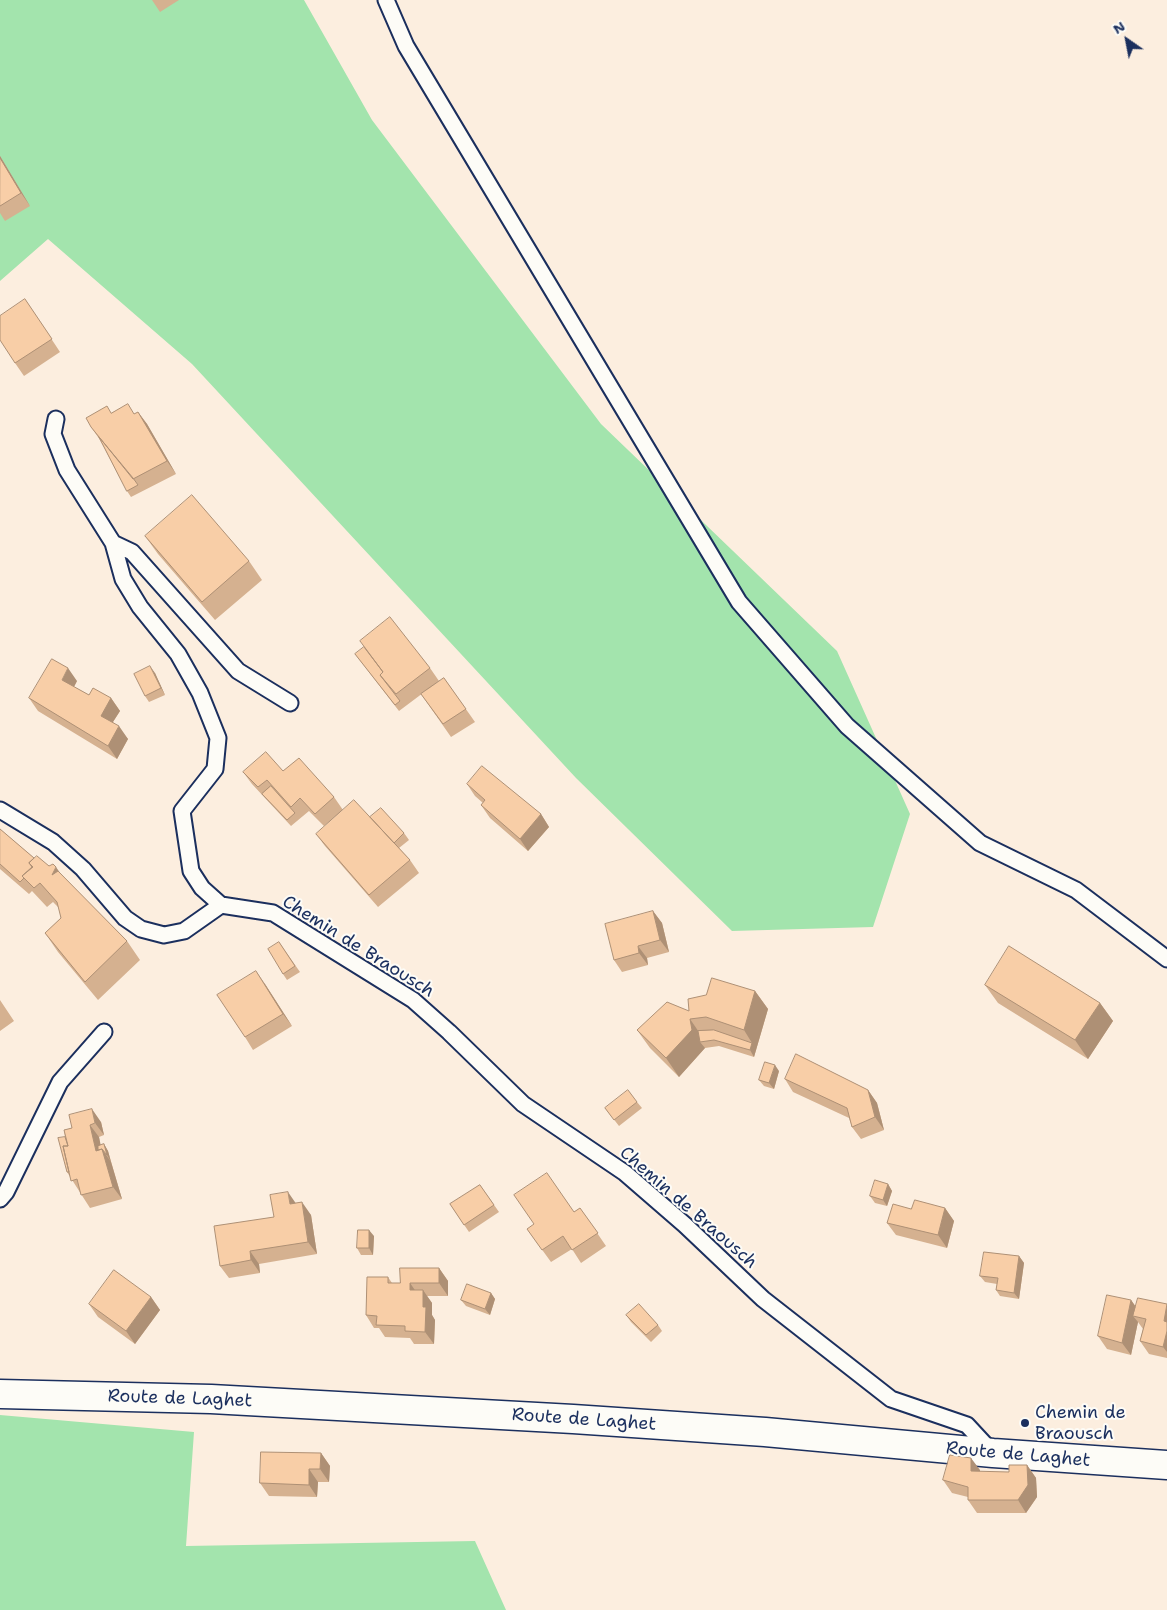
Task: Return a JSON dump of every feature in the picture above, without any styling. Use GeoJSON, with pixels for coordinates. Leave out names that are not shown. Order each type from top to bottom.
{"type":"FeatureCollection","features":[{"type":"Feature","properties":{"kind":"main road","name":"Route de Laghet"},"geometry":{"type":"LineString","coordinates":[[0,1394],[211,1399],[573,1419],[765,1432],[993,1453],[1167,1466]]}},
{"type":"Feature","properties":{"kind":"lane"},"geometry":{"type":"LineString","coordinates":[[386,0],[411,54],[739,602],[847,726],[980,843],[1076,890],[1167,959]]}},
{"type":"Feature","properties":{"kind":"lane"},"geometry":{"type":"LineString","coordinates":[[0,810],[53,842],[82,870],[125,918],[141,929],[164,935],[184,931],[221,905],[202,888],[191,871],[182,811],[215,768],[218,738],[200,693],[178,654],[140,607],[123,579],[113,543],[67,470],[53,434],[56,419]]}},
{"type":"Feature","properties":{"kind":"lane"},"geometry":{"type":"LineString","coordinates":[[113,543],[132,552],[238,671],[290,703]]}},
{"type":"Feature","properties":{"kind":"lane","name":"Chemin de Braousch"},"geometry":{"type":"LineString","coordinates":[[221,905],[274,913],[413,1000],[450,1032],[522,1104],[625,1173],[685,1225],[763,1299],[892,1399],[967,1425],[993,1453]]}},
{"type":"Feature","properties":{"kind":"lane"},"geometry":{"type":"LineString","coordinates":[[0,1199],[6,1192],[60,1082],[104,1032]]}},
{"type":"Feature","properties":{"kind":"green space"},"geometry":{"type":"Polygon","coordinates":[[[0,0],[304,0],[372,120],[601,424],[837,651],[910,814],[873,927],[732,931],[576,778],[192,364],[48,239],[0,281],[0,0]]]}},
{"type":"Feature","properties":{"kind":"green space"},"geometry":{"type":"Polygon","coordinates":[[[0,1415],[194,1432],[186,1546],[475,1541],[506,1610],[0,1610],[0,1415]]]}},
{"type":"Feature","properties":{"kind":"building"},"geometry":{"type":"Polygon","coordinates":[[[0,158],[21,193],[0,206],[0,158]]]}},
{"type":"Feature","properties":{"kind":"building"},"geometry":{"type":"Polygon","coordinates":[[[25,299],[52,339],[15,363],[0,340],[0,316],[25,299]]]}},
{"type":"Feature","properties":{"kind":"building"},"geometry":{"type":"Polygon","coordinates":[[[128,404],[134,414],[138,412],[167,461],[133,479],[91,427],[86,418],[107,406],[111,413],[128,404]]]}},
{"type":"Feature","properties":{"kind":"building"},"geometry":{"type":"Polygon","coordinates":[[[99,437],[133,478],[138,485],[127,491],[99,437]]]}},
{"type":"Feature","properties":{"kind":"building"},"geometry":{"type":"Polygon","coordinates":[[[192,495],[249,561],[202,602],[145,536],[192,495]]]}},
{"type":"Feature","properties":{"kind":"building"},"geometry":{"type":"Polygon","coordinates":[[[390,617],[430,668],[396,694],[380,675],[383,672],[360,641],[390,617]]]}},
{"type":"Feature","properties":{"kind":"building"},"geometry":{"type":"Polygon","coordinates":[[[364,647],[383,672],[380,675],[400,701],[395,705],[355,654],[364,647]]]}},
{"type":"Feature","properties":{"kind":"building"},"geometry":{"type":"Polygon","coordinates":[[[52,659],[68,668],[62,680],[89,695],[93,688],[111,698],[101,716],[119,726],[108,746],[29,698],[52,659]]]}},
{"type":"Feature","properties":{"kind":"building"},"geometry":{"type":"Polygon","coordinates":[[[150,666],[161,688],[145,696],[134,674],[150,666]]]}},
{"type":"Feature","properties":{"kind":"building"},"geometry":{"type":"Polygon","coordinates":[[[444,678],[466,709],[443,724],[421,694],[444,678]]]}},
{"type":"Feature","properties":{"kind":"building"},"geometry":{"type":"Polygon","coordinates":[[[266,752],[283,771],[299,758],[334,797],[315,814],[300,798],[291,807],[267,780],[258,787],[243,772],[266,752]]]}},
{"type":"Feature","properties":{"kind":"building"},"geometry":{"type":"Polygon","coordinates":[[[482,766],[541,814],[520,839],[481,805],[485,800],[467,784],[482,766]]]}},
{"type":"Feature","properties":{"kind":"building"},"geometry":{"type":"Polygon","coordinates":[[[271,786],[295,813],[287,820],[262,794],[271,786]]]}},
{"type":"Feature","properties":{"kind":"building"},"geometry":{"type":"Polygon","coordinates":[[[354,800],[410,860],[369,895],[316,834],[354,800]]]}},
{"type":"Feature","properties":{"kind":"building"},"geometry":{"type":"Polygon","coordinates":[[[381,808],[404,833],[394,843],[370,817],[381,808]]]}},
{"type":"Feature","properties":{"kind":"building"},"geometry":{"type":"Polygon","coordinates":[[[0,829],[34,858],[29,863],[32,867],[22,876],[24,878],[20,882],[0,864],[0,829]]]}},
{"type":"Feature","properties":{"kind":"building"},"geometry":{"type":"Polygon","coordinates":[[[37,856],[49,866],[53,864],[56,867],[52,875],[58,871],[127,941],[85,982],[45,933],[61,918],[57,902],[40,883],[34,888],[22,876],[33,867],[29,863],[37,856]]]}},
{"type":"Feature","properties":{"kind":"building"},"geometry":{"type":"Polygon","coordinates":[[[653,911],[660,940],[638,946],[639,953],[614,960],[605,924],[653,911]]]}},
{"type":"Feature","properties":{"kind":"building"},"geometry":{"type":"Polygon","coordinates":[[[279,942],[295,966],[283,974],[268,949],[279,942]]]}},
{"type":"Feature","properties":{"kind":"building"},"geometry":{"type":"Polygon","coordinates":[[[1009,946],[1100,1003],[1075,1040],[985,985],[1009,946]]]}},
{"type":"Feature","properties":{"kind":"building"},"geometry":{"type":"Polygon","coordinates":[[[256,971],[283,1014],[245,1037],[217,995],[256,971]]]}},
{"type":"Feature","properties":{"kind":"building"},"geometry":{"type":"Polygon","coordinates":[[[712,978],[755,991],[744,1030],[706,1017],[690,1019],[692,1030],[666,1058],[637,1030],[667,1002],[689,1011],[688,999],[706,995],[712,978]]]}},
{"type":"Feature","properties":{"kind":"building"},"geometry":{"type":"Polygon","coordinates":[[[714,1030],[752,1043],[750,1050],[714,1040],[700,1042],[698,1031],[714,1030]]]}},
{"type":"Feature","properties":{"kind":"building"},"geometry":{"type":"Polygon","coordinates":[[[796,1054],[868,1090],[875,1117],[852,1127],[847,1108],[785,1079],[796,1054]]]}},
{"type":"Feature","properties":{"kind":"building"},"geometry":{"type":"Polygon","coordinates":[[[765,1062],[775,1065],[769,1083],[759,1080],[765,1062]]]}},
{"type":"Feature","properties":{"kind":"building"},"geometry":{"type":"Polygon","coordinates":[[[628,1090],[637,1102],[614,1120],[605,1108],[628,1090]]]}},
{"type":"Feature","properties":{"kind":"building"},"geometry":{"type":"Polygon","coordinates":[[[92,1109],[95,1123],[90,1125],[96,1151],[102,1149],[113,1187],[81,1195],[77,1179],[71,1181],[63,1146],[68,1146],[64,1130],[72,1128],[69,1115],[92,1109]]]}},
{"type":"Feature","properties":{"kind":"building"},"geometry":{"type":"Polygon","coordinates":[[[65,1137],[68,1146],[63,1146],[69,1172],[67,1172],[58,1138],[65,1137]]]}},
{"type":"Feature","properties":{"kind":"building"},"geometry":{"type":"Polygon","coordinates":[[[104,1144],[107,1155],[102,1149],[98,1150],[98,1146],[104,1144]]]}},
{"type":"Feature","properties":{"kind":"building"},"geometry":{"type":"Polygon","coordinates":[[[547,1173],[574,1212],[580,1208],[598,1233],[572,1250],[563,1236],[542,1250],[527,1229],[534,1224],[514,1195],[547,1173]]]}},
{"type":"Feature","properties":{"kind":"building"},"geometry":{"type":"Polygon","coordinates":[[[875,1180],[888,1184],[883,1200],[870,1196],[875,1180]]]}},
{"type":"Feature","properties":{"kind":"building"},"geometry":{"type":"Polygon","coordinates":[[[480,1185],[494,1205],[464,1225],[450,1204],[480,1185]]]}},
{"type":"Feature","properties":{"kind":"building"},"geometry":{"type":"Polygon","coordinates":[[[288,1192],[290,1204],[302,1202],[308,1242],[250,1251],[251,1260],[220,1266],[214,1226],[274,1217],[270,1195],[288,1192]]]}},
{"type":"Feature","properties":{"kind":"building"},"geometry":{"type":"Polygon","coordinates":[[[915,1200],[945,1208],[938,1235],[887,1223],[893,1204],[911,1209],[915,1200]]]}},
{"type":"Feature","properties":{"kind":"building"},"geometry":{"type":"Polygon","coordinates":[[[358,1230],[369,1230],[369,1248],[357,1248],[358,1230]]]}},
{"type":"Feature","properties":{"kind":"building"},"geometry":{"type":"Polygon","coordinates":[[[984,1252],[1019,1256],[1014,1293],[996,1290],[998,1278],[980,1276],[984,1252]]]}},
{"type":"Feature","properties":{"kind":"building"},"geometry":{"type":"Polygon","coordinates":[[[400,1268],[439,1268],[439,1283],[410,1283],[410,1290],[423,1290],[423,1307],[426,1307],[425,1332],[405,1331],[405,1326],[376,1325],[377,1316],[366,1315],[367,1277],[388,1277],[388,1283],[400,1283],[400,1268]]]}},
{"type":"Feature","properties":{"kind":"building"},"geometry":{"type":"Polygon","coordinates":[[[114,1270],[151,1297],[126,1331],[89,1304],[114,1270]]]}},
{"type":"Feature","properties":{"kind":"building"},"geometry":{"type":"Polygon","coordinates":[[[467,1284],[491,1293],[485,1309],[461,1300],[467,1284]]]}},
{"type":"Feature","properties":{"kind":"building"},"geometry":{"type":"Polygon","coordinates":[[[1107,1295],[1131,1300],[1122,1343],[1098,1336],[1107,1295]]]}},
{"type":"Feature","properties":{"kind":"building"},"geometry":{"type":"Polygon","coordinates":[[[1138,1298],[1167,1304],[1164,1321],[1167,1322],[1167,1331],[1163,1347],[1140,1341],[1146,1319],[1133,1316],[1138,1298]]]}},
{"type":"Feature","properties":{"kind":"building"},"geometry":{"type":"Polygon","coordinates":[[[639,1304],[658,1325],[646,1335],[626,1315],[639,1304]]]}},
{"type":"Feature","properties":{"kind":"building"},"geometry":{"type":"Polygon","coordinates":[[[261,1452],[321,1453],[320,1469],[309,1469],[309,1485],[260,1483],[261,1452]]]}},
{"type":"Feature","properties":{"kind":"building"},"geometry":{"type":"Polygon","coordinates":[[[950,1455],[971,1458],[971,1471],[1009,1472],[1009,1465],[1027,1465],[1028,1485],[1018,1500],[968,1500],[968,1487],[943,1480],[950,1455]]]}},
{"type":"Feature","properties":{"kind":"place","name":"Chemin de Braousch"},"geometry":{"type":"Point","coordinates":[1025,1423]}}]}
